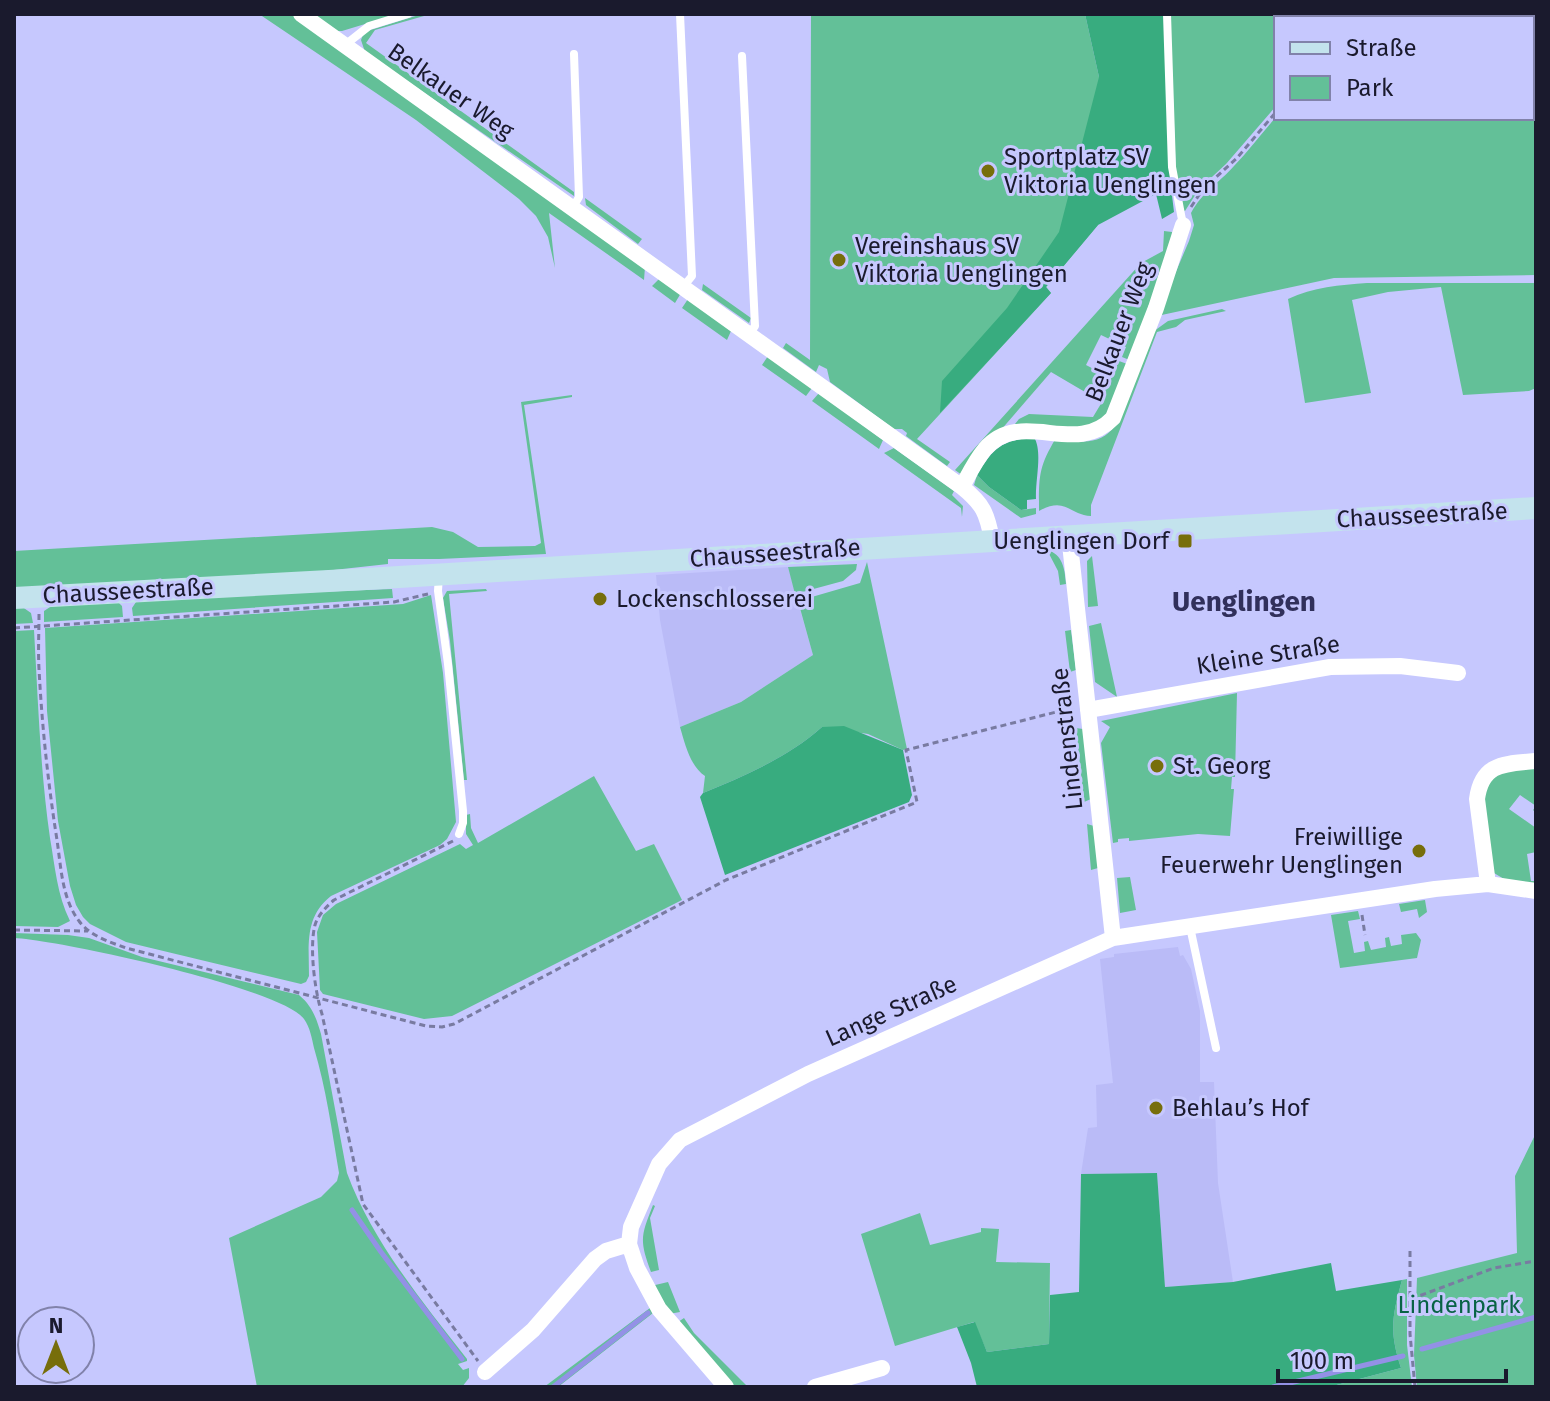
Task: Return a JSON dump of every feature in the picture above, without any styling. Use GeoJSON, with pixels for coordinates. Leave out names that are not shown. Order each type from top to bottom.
{"type":"FeatureCollection","features":[{"type":"Feature","properties":{"kind":"main road","name":"Chausseestraße"},"geometry":{"type":"LineString","coordinates":[[14,598],[438,582],[992,540],[1536,508]]}},
{"type":"Feature","properties":{"kind":"street","name":"Belkauer Weg"},"geometry":{"type":"LineString","coordinates":[[301,14],[962,487],[979,501],[988,517],[992,540]]}},
{"type":"Feature","properties":{"kind":"street","name":"Belkauer Weg"},"geometry":{"type":"LineString","coordinates":[[962,487],[987,447],[1003,435],[1026,430],[1086,435],[1102,429],[1113,418],[1156,308],[1183,225]]}},
{"type":"Feature","properties":{"kind":"street","name":"Lindenstraße"},"geometry":{"type":"LineString","coordinates":[[1069,535],[1113,938]]}},
{"type":"Feature","properties":{"kind":"street","name":"Kleine Straße"},"geometry":{"type":"LineString","coordinates":[[1088,707],[1330,667],[1400,666],[1458,673]]}},
{"type":"Feature","properties":{"kind":"street"},"geometry":{"type":"LineString","coordinates":[[1488,884],[1477,799],[1479,785],[1487,773],[1497,766],[1536,761]]}},
{"type":"Feature","properties":{"kind":"street","name":"Lange Straße"},"geometry":{"type":"LineString","coordinates":[[629,1244],[631,1227],[659,1164],[680,1140],[808,1074],[1113,938],[1435,889],[1488,884],[1536,891]]}},
{"type":"Feature","properties":{"kind":"street"},"geometry":{"type":"LineString","coordinates":[[485,1372],[533,1330],[595,1259],[606,1251],[629,1244],[637,1268],[659,1309],[726,1387]]}},
{"type":"Feature","properties":{"kind":"street"},"geometry":{"type":"LineString","coordinates":[[815,1387],[882,1368]]}},
{"type":"Feature","properties":{"kind":"lane"},"geometry":{"type":"LineString","coordinates":[[345,45],[369,26],[408,14]]}},
{"type":"Feature","properties":{"kind":"lane"},"geometry":{"type":"LineString","coordinates":[[680,14],[692,276],[683,287]]}},
{"type":"Feature","properties":{"kind":"lane"},"geometry":{"type":"LineString","coordinates":[[1167,14],[1172,167],[1183,225]]}},
{"type":"Feature","properties":{"kind":"lane"},"geometry":{"type":"LineString","coordinates":[[573,207],[579,197],[574,54]]}},
{"type":"Feature","properties":{"kind":"lane"},"geometry":{"type":"LineString","coordinates":[[742,56],[755,326],[748,335]]}},
{"type":"Feature","properties":{"kind":"lane"},"geometry":{"type":"LineString","coordinates":[[438,582],[463,811],[459,834]]}},
{"type":"Feature","properties":{"kind":"lane"},"geometry":{"type":"LineString","coordinates":[[1190,927],[1216,1048]]}},
{"type":"Feature","properties":{"kind":"path"},"geometry":{"type":"LineString","coordinates":[[1183,225],[1203,189],[1237,158],[1274,114]]}},
{"type":"Feature","properties":{"kind":"path"},"geometry":{"type":"LineString","coordinates":[[14,628],[394,602],[416,599],[438,582]]}},
{"type":"Feature","properties":{"kind":"path"},"geometry":{"type":"LineString","coordinates":[[39,626],[42,712],[51,802],[62,879],[69,904],[79,922],[88,931],[126,948],[426,1026],[454,1024],[726,880],[917,802],[906,750],[1088,707]]}},
{"type":"Feature","properties":{"kind":"path"},"geometry":{"type":"LineString","coordinates":[[459,834],[451,844],[334,900],[323,910],[315,924],[316,996],[363,1204],[485,1372]]}},
{"type":"Feature","properties":{"kind":"path"},"geometry":{"type":"LineString","coordinates":[[1359,900],[1365,935]]}},
{"type":"Feature","properties":{"kind":"path"},"geometry":{"type":"LineString","coordinates":[[14,930],[88,931]]}},
{"type":"Feature","properties":{"kind":"path"},"geometry":{"type":"LineString","coordinates":[[1410,1251],[1410,1334],[1415,1387]]}},
{"type":"Feature","properties":{"kind":"path"},"geometry":{"type":"LineString","coordinates":[[1411,1299],[1494,1268],[1536,1261]]}},
{"type":"Feature","properties":{"kind":"shaded area"},"geometry":{"type":"Polygon","coordinates":[[[788,567],[813,655],[741,702],[680,727],[660,620],[656,575],[788,567]]]}},
{"type":"Feature","properties":{"kind":"shaded area","name":"Behlau’s Hof"},"geometry":{"type":"Polygon","coordinates":[[[1178,947],[1180,956],[1183,955],[1191,969],[1200,1011],[1200,1082],[1214,1082],[1218,1183],[1233,1282],[1165,1287],[1157,1173],[1081,1174],[1088,1128],[1097,1127],[1096,1085],[1113,1083],[1100,959],[1114,957],[1114,954],[1178,947]]]}},
{"type":"Feature","properties":{"kind":"green space"},"geometry":{"type":"Polygon","coordinates":[[[259,14],[295,14],[645,267],[644,280],[549,213],[555,268],[548,237],[536,216],[519,199],[416,120],[259,14]]]}},
{"type":"Feature","properties":{"kind":"green space"},"geometry":{"type":"Polygon","coordinates":[[[308,14],[398,14],[333,31],[308,14]]]}},
{"type":"Feature","properties":{"kind":"green space"},"geometry":{"type":"Polygon","coordinates":[[[431,14],[375,30],[366,43],[574,192],[574,196],[365,52],[361,40],[364,32],[431,14]]]}},
{"type":"Feature","properties":{"kind":"green space"},"geometry":{"type":"Polygon","coordinates":[[[811,14],[1085,14],[1099,77],[1098,225],[1046,287],[1051,293],[917,439],[950,462],[947,466],[906,436],[902,429],[894,429],[830,382],[827,369],[819,365],[816,372],[783,348],[786,343],[810,360],[811,14]]]}},
{"type":"Feature","properties":{"kind":"green space"},"geometry":{"type":"Polygon","coordinates":[[[1085,14],[1164,14],[1174,212],[1162,219],[1156,194],[1098,225],[1046,287],[1051,293],[940,413],[942,381],[1007,308],[1059,232],[1099,77],[1085,14]]]}},
{"type":"Feature","properties":{"kind":"green space"},"geometry":{"type":"Polygon","coordinates":[[[1170,14],[1352,14],[1274,16],[1274,108],[1226,164],[1199,189],[1185,211],[1181,209],[1176,178],[1170,14]]]}},
{"type":"Feature","properties":{"kind":"green space"},"geometry":{"type":"Polygon","coordinates":[[[1536,14],[1536,275],[1334,278],[1157,316],[1189,241],[1194,225],[1191,213],[1274,119],[1534,120],[1534,16],[1360,16],[1536,14]]]}},
{"type":"Feature","properties":{"kind":"green space"},"geometry":{"type":"Polygon","coordinates":[[[585,198],[642,239],[638,244],[586,205],[585,198]]]}},
{"type":"Feature","properties":{"kind":"green space"},"geometry":{"type":"Polygon","coordinates":[[[1164,231],[1172,232],[1171,251],[1132,361],[1122,357],[1126,347],[1101,335],[1086,365],[1111,378],[1119,361],[1130,365],[1100,427],[1011,429],[1019,419],[1029,414],[1093,417],[1102,402],[1051,372],[962,475],[955,470],[1141,263],[1163,251],[1164,231]]]}},
{"type":"Feature","properties":{"kind":"green space"},"geometry":{"type":"Polygon","coordinates":[[[659,279],[681,293],[675,303],[652,286],[659,279]]]}},
{"type":"Feature","properties":{"kind":"green space"},"geometry":{"type":"Polygon","coordinates":[[[1367,283],[1536,283],[1536,388],[1463,395],[1441,287],[1388,292],[1352,300],[1371,393],[1305,403],[1288,299],[1317,289],[1367,283]]]}},
{"type":"Feature","properties":{"kind":"green space"},"geometry":{"type":"Polygon","coordinates":[[[703,284],[751,318],[749,323],[702,290],[703,284]]]}},
{"type":"Feature","properties":{"kind":"green space"},"geometry":{"type":"Polygon","coordinates":[[[688,299],[731,331],[727,340],[682,308],[688,299]]]}},
{"type":"Feature","properties":{"kind":"green space"},"geometry":{"type":"Polygon","coordinates":[[[1222,309],[1226,311],[1185,320],[1176,327],[1157,332],[1091,505],[1091,516],[1055,505],[1039,511],[1041,473],[1056,438],[1097,440],[1110,431],[1116,424],[1150,334],[1168,321],[1222,309]]]}},
{"type":"Feature","properties":{"kind":"green space"},"geometry":{"type":"Polygon","coordinates":[[[768,356],[812,388],[806,396],[762,365],[768,356]]]}},
{"type":"Feature","properties":{"kind":"green space"},"geometry":{"type":"Polygon","coordinates":[[[819,393],[883,440],[879,449],[812,401],[819,393]]]}},
{"type":"Feature","properties":{"kind":"green space"},"geometry":{"type":"Polygon","coordinates":[[[572,395],[524,405],[546,554],[388,559],[388,564],[297,574],[14,591],[14,551],[432,527],[453,532],[478,547],[535,546],[541,543],[521,402],[572,395]]]}},
{"type":"Feature","properties":{"kind":"green space"},"geometry":{"type":"Polygon","coordinates":[[[1034,437],[1038,458],[1036,499],[1027,500],[1027,509],[1021,510],[977,475],[988,458],[1006,443],[1034,437]]]}},
{"type":"Feature","properties":{"kind":"green space"},"geometry":{"type":"Polygon","coordinates":[[[894,448],[954,491],[952,495],[963,506],[962,517],[961,508],[884,453],[894,448]]]}},
{"type":"Feature","properties":{"kind":"green space"},"geometry":{"type":"Polygon","coordinates":[[[977,475],[1021,510],[1036,508],[1036,514],[1021,518],[974,485],[977,475]]]}},
{"type":"Feature","properties":{"kind":"green space"},"geometry":{"type":"Polygon","coordinates":[[[1047,550],[1060,559],[1066,584],[1060,585],[1058,571],[1047,550]]]}},
{"type":"Feature","properties":{"kind":"green space"},"geometry":{"type":"Polygon","coordinates":[[[1092,556],[1098,606],[1088,607],[1087,561],[1092,556]]]}},
{"type":"Feature","properties":{"kind":"green space"},"geometry":{"type":"Polygon","coordinates":[[[867,562],[907,749],[868,734],[822,727],[780,757],[703,793],[705,776],[692,761],[680,727],[741,702],[813,655],[798,601],[860,583],[867,562]]]}},
{"type":"Feature","properties":{"kind":"green space"},"geometry":{"type":"Polygon","coordinates":[[[857,564],[856,570],[843,581],[795,594],[788,567],[857,564]]]}},
{"type":"Feature","properties":{"kind":"green space"},"geometry":{"type":"Polygon","coordinates":[[[392,589],[393,598],[133,616],[132,608],[138,599],[392,589]]]}},
{"type":"Feature","properties":{"kind":"green space"},"geometry":{"type":"Polygon","coordinates":[[[486,589],[449,594],[467,780],[464,780],[443,598],[447,591],[486,589]]]}},
{"type":"Feature","properties":{"kind":"green space"},"geometry":{"type":"Polygon","coordinates":[[[431,595],[443,673],[456,822],[440,845],[331,896],[322,904],[312,923],[306,982],[301,984],[126,942],[90,924],[83,917],[70,886],[58,821],[47,711],[45,628],[403,604],[431,595]]]}},
{"type":"Feature","properties":{"kind":"green space"},"geometry":{"type":"Polygon","coordinates":[[[117,601],[122,606],[123,617],[44,622],[44,611],[53,605],[117,601]]]}},
{"type":"Feature","properties":{"kind":"green space"},"geometry":{"type":"Polygon","coordinates":[[[21,606],[31,613],[33,623],[14,624],[14,607],[21,606]]]}},
{"type":"Feature","properties":{"kind":"green space"},"geometry":{"type":"Polygon","coordinates":[[[1101,623],[1117,697],[1095,682],[1089,626],[1101,623]]]}},
{"type":"Feature","properties":{"kind":"green space"},"geometry":{"type":"Polygon","coordinates":[[[34,630],[47,812],[57,880],[70,921],[58,927],[14,926],[14,631],[34,630]]]}},
{"type":"Feature","properties":{"kind":"green space"},"geometry":{"type":"Polygon","coordinates":[[[1071,630],[1076,670],[1070,672],[1065,631],[1071,630]]]}},
{"type":"Feature","properties":{"kind":"green space"},"geometry":{"type":"Polygon","coordinates":[[[1237,693],[1230,836],[1198,834],[1129,841],[1129,838],[1113,843],[1101,743],[1110,727],[1101,721],[1237,693]]]}},
{"type":"Feature","properties":{"kind":"green space"},"geometry":{"type":"Polygon","coordinates":[[[844,726],[903,750],[912,795],[909,802],[725,875],[700,797],[703,793],[780,757],[822,727],[844,726]]]}},
{"type":"Feature","properties":{"kind":"green space"},"geometry":{"type":"Polygon","coordinates":[[[1076,728],[1083,729],[1091,799],[1084,802],[1076,728]]]}},
{"type":"Feature","properties":{"kind":"green space"},"geometry":{"type":"Polygon","coordinates":[[[1536,766],[1536,806],[1520,795],[1509,809],[1536,828],[1536,852],[1527,854],[1531,881],[1536,881],[1536,884],[1504,879],[1494,873],[1482,808],[1487,782],[1501,773],[1536,766]]]}},
{"type":"Feature","properties":{"kind":"green space"},"geometry":{"type":"Polygon","coordinates":[[[594,776],[636,851],[654,844],[682,900],[452,1016],[424,1019],[323,994],[320,990],[317,932],[323,915],[336,904],[460,844],[466,849],[473,845],[466,834],[466,815],[470,814],[471,828],[478,843],[594,776]]]}},
{"type":"Feature","properties":{"kind":"green space"},"geometry":{"type":"Polygon","coordinates":[[[1087,824],[1094,826],[1098,868],[1091,870],[1087,824]]]}},
{"type":"Feature","properties":{"kind":"green space"},"geometry":{"type":"Polygon","coordinates":[[[1130,877],[1136,910],[1120,913],[1117,878],[1130,877]]]}},
{"type":"Feature","properties":{"kind":"green space"},"geometry":{"type":"Polygon","coordinates":[[[1425,900],[1427,912],[1419,918],[1417,909],[1401,912],[1399,904],[1425,900]]]}},
{"type":"Feature","properties":{"kind":"green space"},"geometry":{"type":"Polygon","coordinates":[[[1358,911],[1360,919],[1348,921],[1354,953],[1365,951],[1364,942],[1368,941],[1371,950],[1386,947],[1385,938],[1389,937],[1391,946],[1402,944],[1401,935],[1416,933],[1421,940],[1417,958],[1340,968],[1331,915],[1358,911]]]}},
{"type":"Feature","properties":{"kind":"green space"},"geometry":{"type":"Polygon","coordinates":[[[14,933],[89,938],[142,957],[299,995],[303,999],[313,1012],[321,1034],[347,1173],[357,1198],[416,1293],[467,1359],[458,1364],[463,1370],[469,1368],[469,1378],[462,1387],[257,1387],[229,1238],[321,1197],[337,1181],[339,1173],[322,1078],[304,1019],[287,1007],[214,980],[119,956],[14,938],[14,933]]]}},
{"type":"Feature","properties":{"kind":"green space","name":"Lindenpark"},"geometry":{"type":"Polygon","coordinates":[[[1536,1133],[1536,1387],[1417,1387],[1414,1355],[1417,1278],[1517,1253],[1515,1176],[1536,1133]]]}},
{"type":"Feature","properties":{"kind":"green space"},"geometry":{"type":"Polygon","coordinates":[[[1157,1173],[1165,1287],[1233,1282],[1331,1263],[1336,1291],[1402,1280],[1393,1324],[1401,1368],[1329,1387],[977,1387],[957,1327],[975,1322],[987,1352],[1049,1344],[1050,1295],[1079,1292],[1081,1174],[1157,1173]]]}},
{"type":"Feature","properties":{"kind":"green space"},"geometry":{"type":"Polygon","coordinates":[[[653,1205],[650,1218],[659,1270],[651,1272],[643,1238],[653,1205]]]}},
{"type":"Feature","properties":{"kind":"green space"},"geometry":{"type":"Polygon","coordinates":[[[920,1213],[930,1245],[981,1232],[981,1228],[999,1229],[996,1262],[1050,1263],[1049,1344],[987,1352],[974,1322],[895,1346],[861,1234],[920,1213]]]}},
{"type":"Feature","properties":{"kind":"green space"},"geometry":{"type":"Polygon","coordinates":[[[1407,1279],[1407,1345],[1412,1387],[1329,1387],[1401,1368],[1393,1324],[1402,1280],[1407,1279]]]}},
{"type":"Feature","properties":{"kind":"green space"},"geometry":{"type":"Polygon","coordinates":[[[668,1282],[680,1312],[669,1314],[651,1286],[668,1282]]]}},
{"type":"Feature","properties":{"kind":"green space"},"geometry":{"type":"Polygon","coordinates":[[[650,1308],[653,1313],[558,1387],[544,1387],[650,1308]]]}},
{"type":"Feature","properties":{"kind":"green space"},"geometry":{"type":"Polygon","coordinates":[[[684,1318],[694,1333],[748,1387],[735,1387],[675,1324],[684,1318]]]}},
{"type":"Feature","properties":{"kind":"waterway"},"geometry":{"type":"LineString","coordinates":[[352,1210],[462,1359]]}},
{"type":"Feature","properties":{"kind":"waterway"},"geometry":{"type":"LineString","coordinates":[[553,1387],[648,1313]]}},
{"type":"Feature","properties":{"kind":"waterway"},"geometry":{"type":"LineString","coordinates":[[1422,1349],[1536,1317]]}},
{"type":"Feature","properties":{"kind":"waterway"},"geometry":{"type":"LineString","coordinates":[[1273,1387],[1403,1356]]}},
{"type":"Feature","properties":{"kind":"place","name":"Sportplatz SV Viktoria Uenglingen"},"geometry":{"type":"Point","coordinates":[988,171]}},
{"type":"Feature","properties":{"kind":"place","name":"Vereinshaus SV Viktoria Uenglingen"},"geometry":{"type":"Point","coordinates":[839,260]}},
{"type":"Feature","properties":{"kind":"place","name":"Uenglingen Dorf"},"geometry":{"type":"Point","coordinates":[1185,541]}},
{"type":"Feature","properties":{"kind":"place","name":"Lockenschlosserei"},"geometry":{"type":"Point","coordinates":[600,599]}},
{"type":"Feature","properties":{"kind":"place","name":"St. Georg"},"geometry":{"type":"Point","coordinates":[1157,766]}},
{"type":"Feature","properties":{"kind":"place","name":"Freiwillige Feuerwehr Uenglingen"},"geometry":{"type":"Point","coordinates":[1419,851]}},
{"type":"Feature","properties":{"kind":"place","name":"Behlau’s Hof"},"geometry":{"type":"Point","coordinates":[1156,1108]}},
{"type":"Feature","properties":{"kind":"district","name":"Uenglingen"},"geometry":{"type":"Point","coordinates":[1244,601]}}]}
